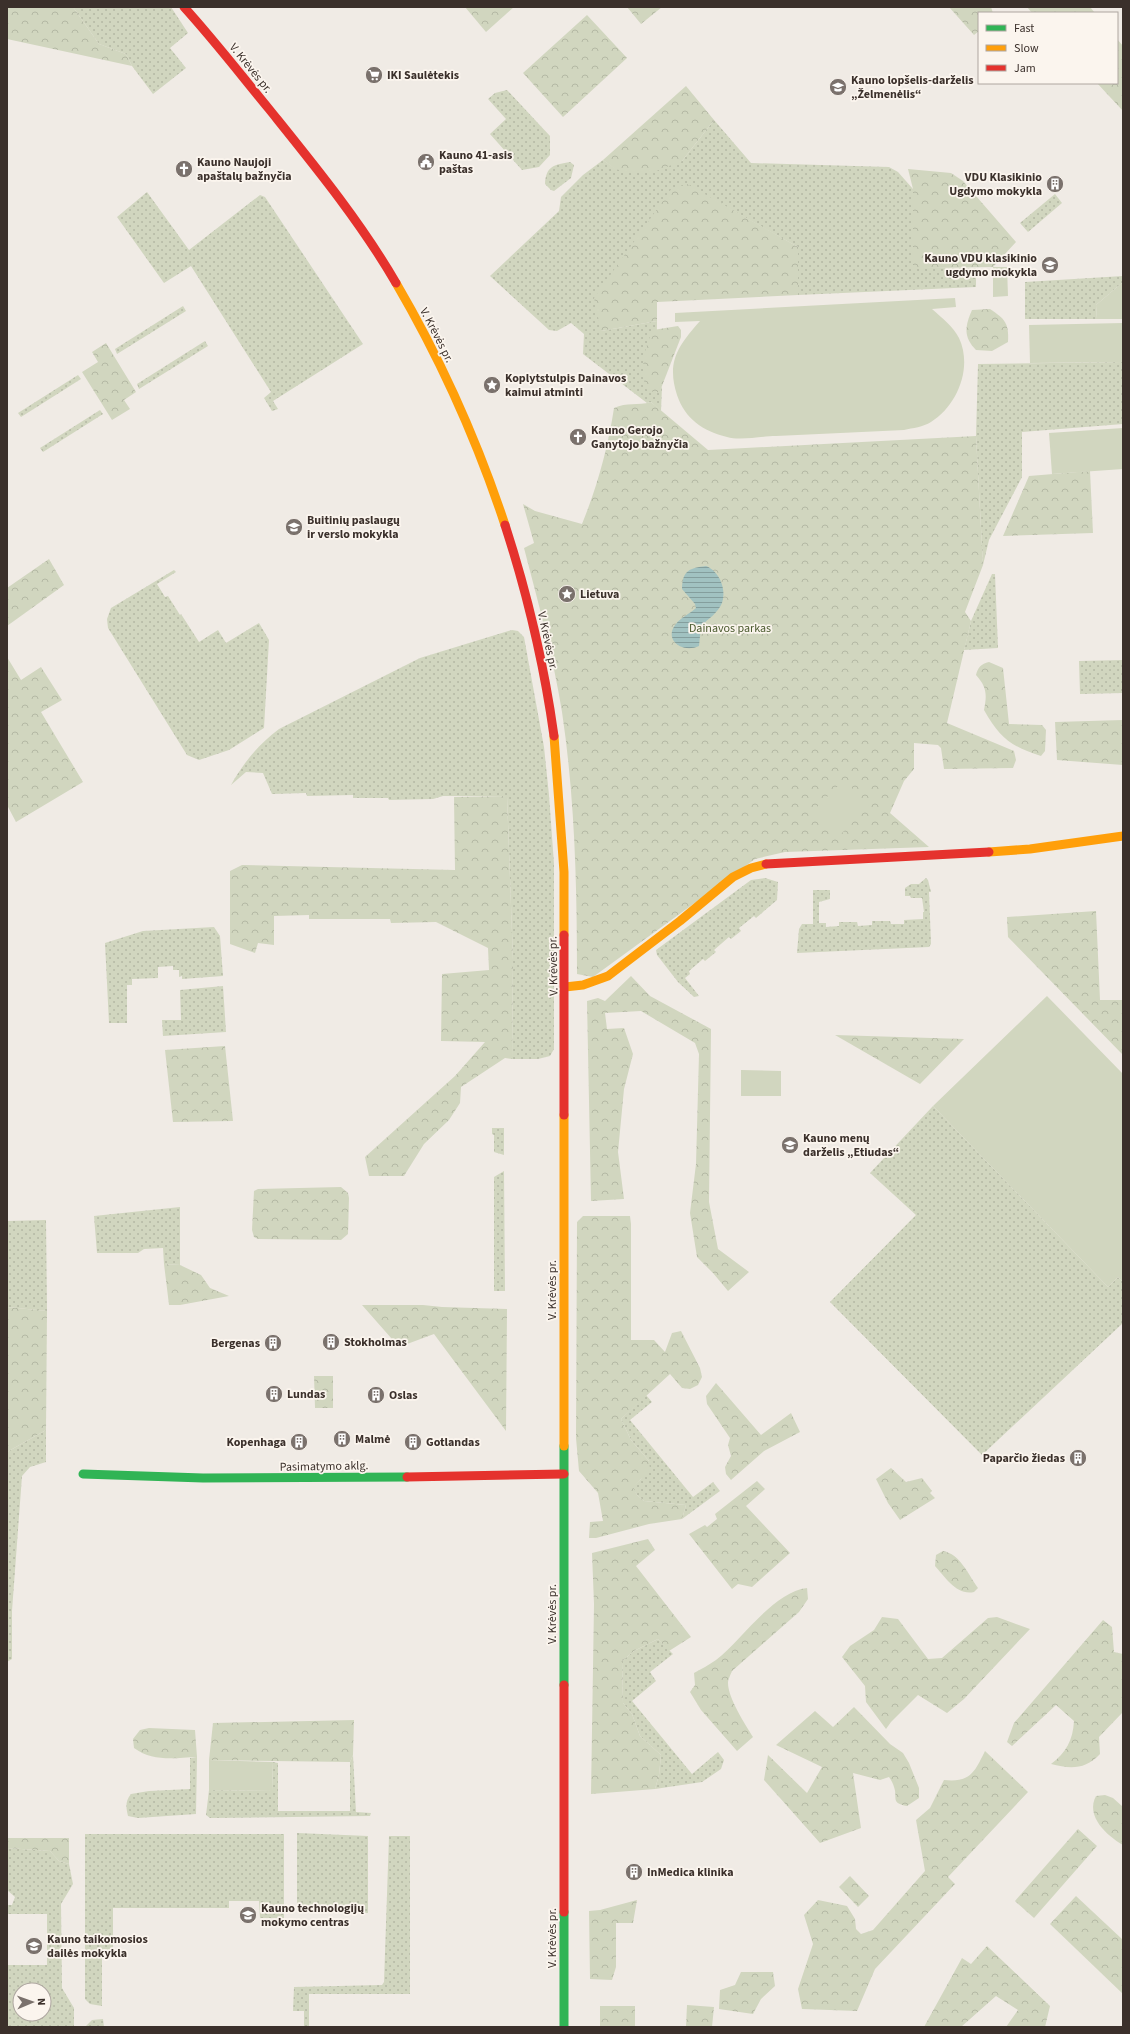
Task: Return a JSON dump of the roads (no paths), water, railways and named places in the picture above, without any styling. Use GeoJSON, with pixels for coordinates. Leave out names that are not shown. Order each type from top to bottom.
{"type":"FeatureCollection","features":[{"type":"Feature","properties":{"kind":"main road","name":"V. Krėvės pr."},"geometry":{"type":"LineString","coordinates":[[184,7],[318,168],[355,218],[393,277],[417,320],[474,441],[500,511],[531,617],[551,720],[558,776],[564,872],[564,2027]]}},
{"type":"Feature","properties":{"kind":"main road"},"geometry":{"type":"LineString","coordinates":[[565,987],[583,985],[608,976],[680,921],[733,877],[751,868],[768,863],[929,856],[1030,849],[1123,836]]}},
{"type":"Feature","properties":{"kind":"main road","name":"Pasimatymo aklg."},"geometry":{"type":"LineString","coordinates":[[83,1474],[147,1478],[307,1479],[564,1474]]}},
{"type":"Feature","properties":{"kind":"water"},"geometry":{"type":"Polygon","coordinates":[[[706,566],[715,572],[721,581],[723,586],[722,603],[715,613],[701,626],[699,646],[693,648],[681,647],[673,640],[673,630],[680,619],[696,608],[695,604],[682,589],[682,583],[685,574],[688,571],[706,566]]]}},
{"type":"Feature","properties":{"kind":"place","name":"IKI Saulėtekis"},"geometry":{"type":"Point","coordinates":[374,75]}},
{"type":"Feature","properties":{"kind":"place","name":"Kauno lopšelis-darželis „Želmenėlis“"},"geometry":{"type":"Point","coordinates":[838,87]}},
{"type":"Feature","properties":{"kind":"place","name":"Kauno 41-asis paštas"},"geometry":{"type":"Point","coordinates":[426,162]}},
{"type":"Feature","properties":{"kind":"place","name":"Kauno Naujoji apaštalų bažnyčia"},"geometry":{"type":"Point","coordinates":[184,169]}},
{"type":"Feature","properties":{"kind":"place","name":"VDU Klasikinio Ugdymo mokykla"},"geometry":{"type":"Point","coordinates":[1055,184]}},
{"type":"Feature","properties":{"kind":"place","name":"Kauno VDU klasikinio ugdymo mokykla"},"geometry":{"type":"Point","coordinates":[1050,265]}},
{"type":"Feature","properties":{"kind":"place","name":"Koplytstulpis Dainavos kaimui atminti"},"geometry":{"type":"Point","coordinates":[492,385]}},
{"type":"Feature","properties":{"kind":"place","name":"Kauno Gerojo Ganytojo bažnyčia"},"geometry":{"type":"Point","coordinates":[578,437]}},
{"type":"Feature","properties":{"kind":"place","name":"Buitinių paslaugų ir verslo mokykla"},"geometry":{"type":"Point","coordinates":[294,527]}},
{"type":"Feature","properties":{"kind":"place","name":"Lietuva"},"geometry":{"type":"Point","coordinates":[567,594]}},
{"type":"Feature","properties":{"kind":"place","name":"Kauno menų darželis „Etiudas“"},"geometry":{"type":"Point","coordinates":[790,1145]}},
{"type":"Feature","properties":{"kind":"place","name":"Stokholmas"},"geometry":{"type":"Point","coordinates":[331,1342]}},
{"type":"Feature","properties":{"kind":"place","name":"Bergenas"},"geometry":{"type":"Point","coordinates":[273,1343]}},
{"type":"Feature","properties":{"kind":"place","name":"Lundas"},"geometry":{"type":"Point","coordinates":[274,1394]}},
{"type":"Feature","properties":{"kind":"place","name":"Oslas"},"geometry":{"type":"Point","coordinates":[376,1395]}},
{"type":"Feature","properties":{"kind":"place","name":"Malmė"},"geometry":{"type":"Point","coordinates":[342,1439]}},
{"type":"Feature","properties":{"kind":"place","name":"Kopenhaga"},"geometry":{"type":"Point","coordinates":[299,1442]}},
{"type":"Feature","properties":{"kind":"place","name":"Gotlandas"},"geometry":{"type":"Point","coordinates":[413,1442]}},
{"type":"Feature","properties":{"kind":"place","name":"Paparčio žiedas"},"geometry":{"type":"Point","coordinates":[1078,1458]}},
{"type":"Feature","properties":{"kind":"place","name":"InMedica klinika"},"geometry":{"type":"Point","coordinates":[634,1872]}},
{"type":"Feature","properties":{"kind":"place","name":"Kauno technologijų mokymo centras"},"geometry":{"type":"Point","coordinates":[248,1915]}},
{"type":"Feature","properties":{"kind":"place","name":"Kauno taikomosios dailės mokykla"},"geometry":{"type":"Point","coordinates":[34,1946]}},
{"type":"Feature","properties":{"kind":"park label","name":"Dainavos parkas"},"geometry":{"type":"Point","coordinates":[730,628]}}]}
